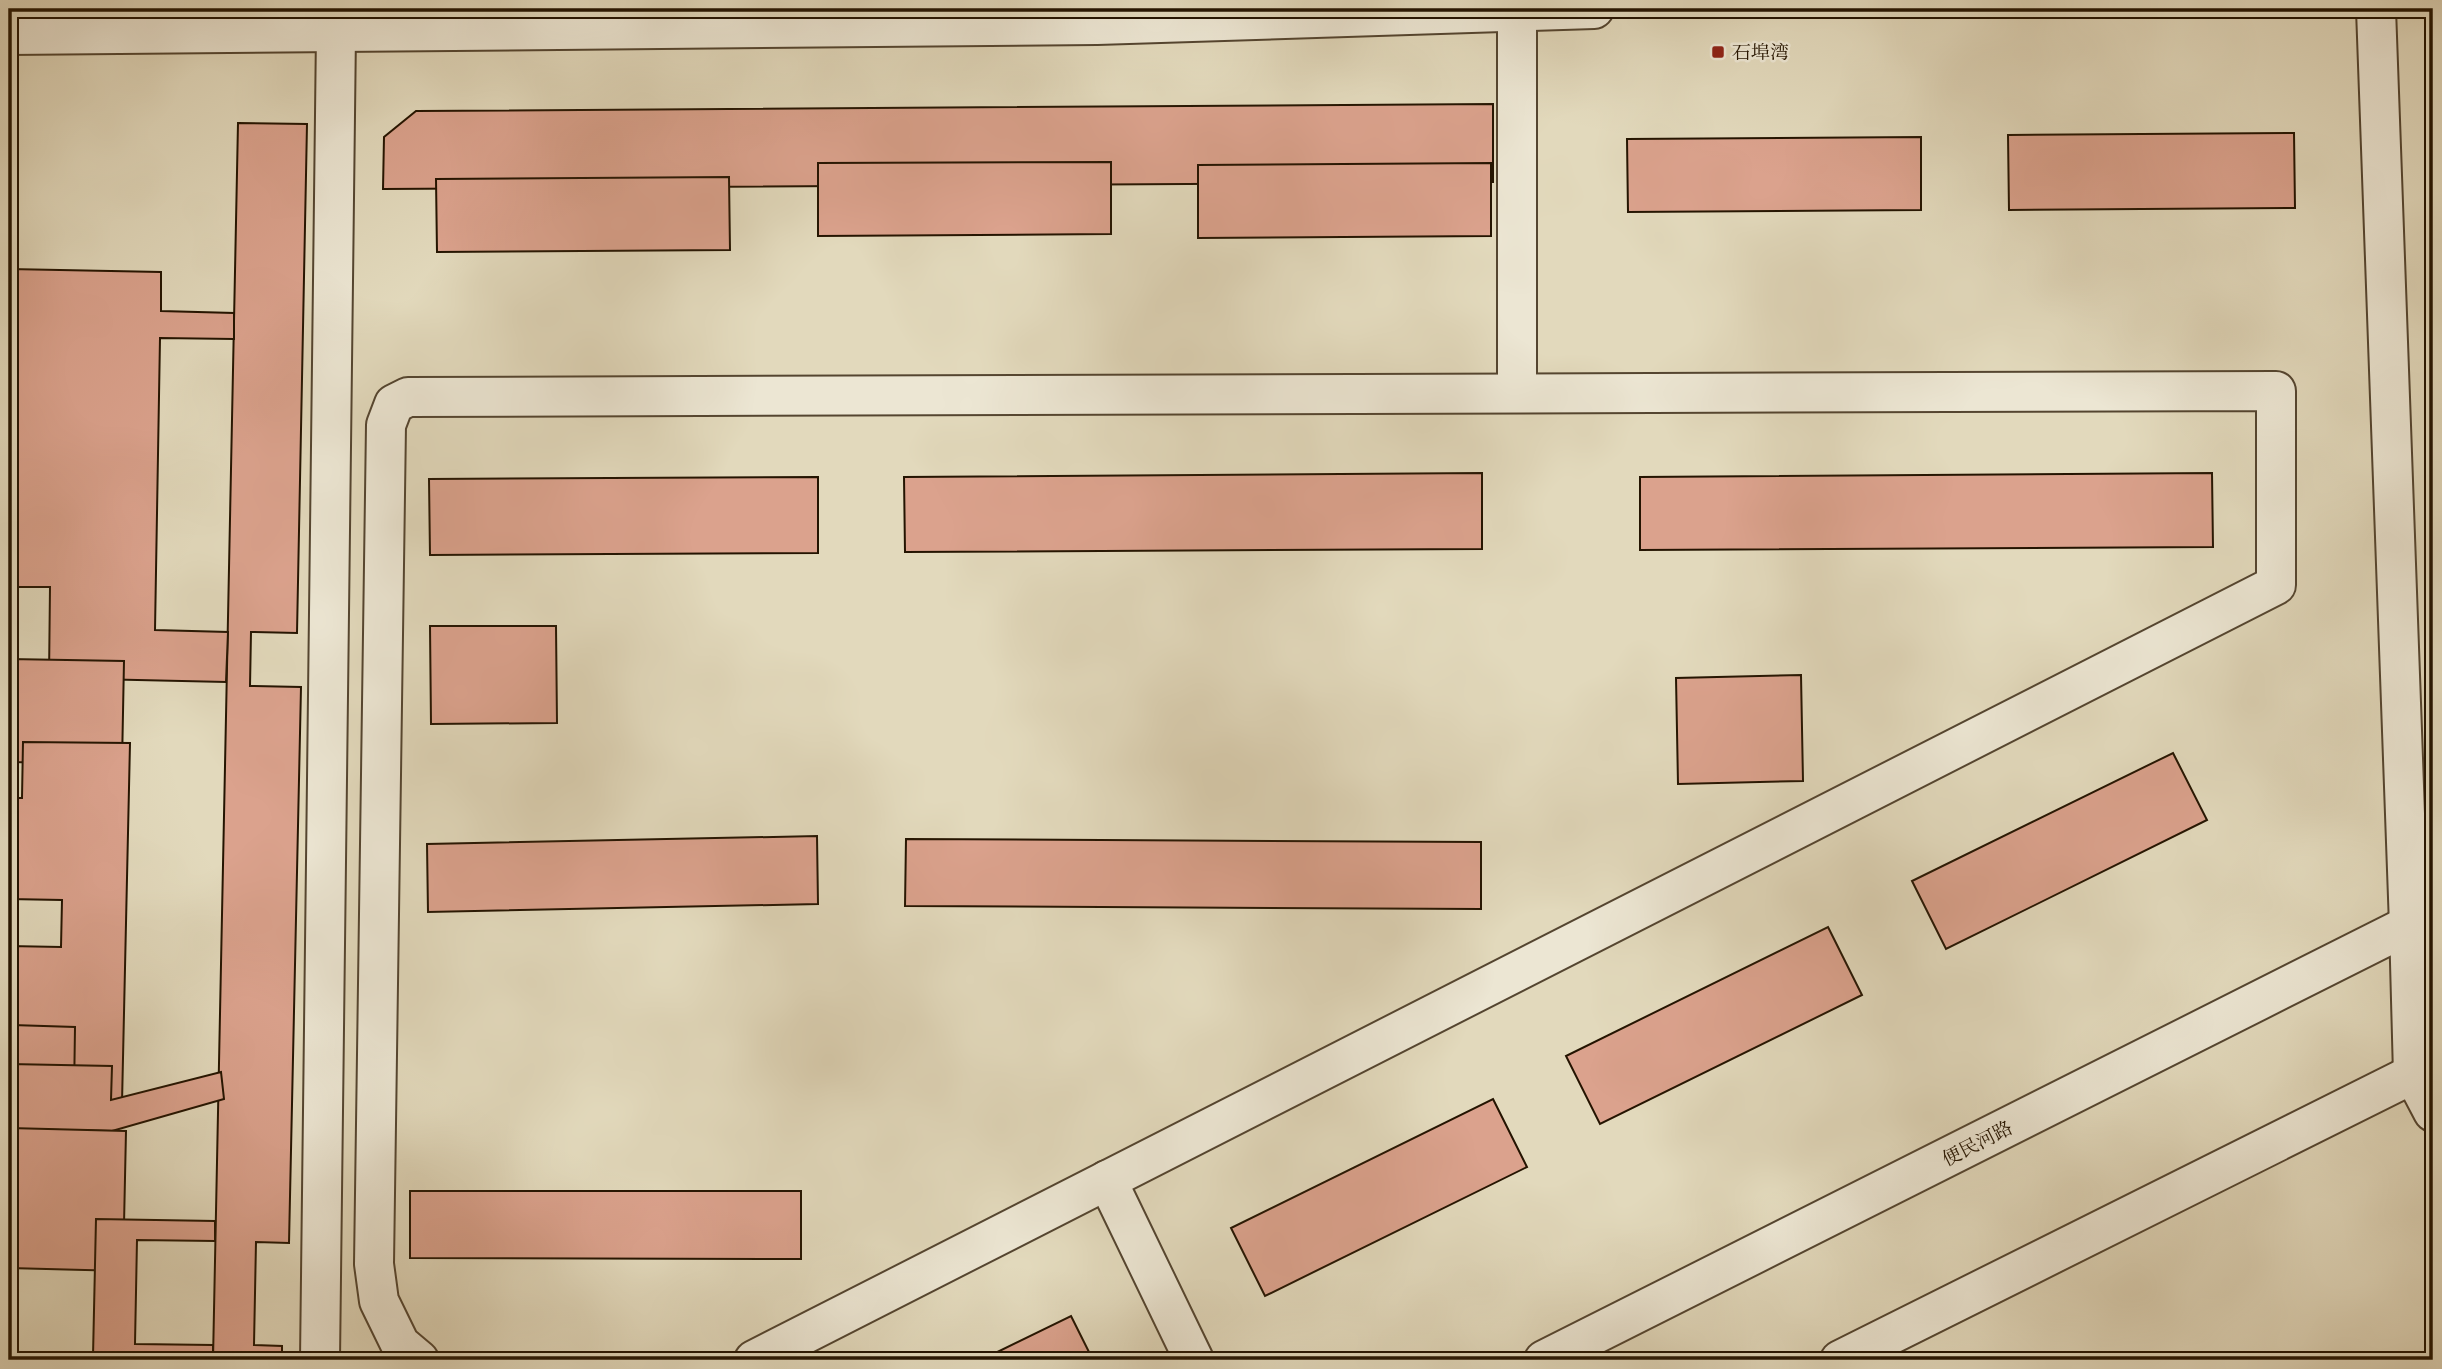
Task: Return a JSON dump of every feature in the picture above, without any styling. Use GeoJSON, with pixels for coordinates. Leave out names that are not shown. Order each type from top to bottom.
{"type":"FeatureCollection","features":[{"type":"Feature","properties":{"kind":"street"},"geometry":{"type":"LineString","coordinates":[[9,35],[335,32],[1594,9]]}},
{"type":"Feature","properties":{"kind":"street"},"geometry":{"type":"LineString","coordinates":[[2376,9],[2413,1073],[2433,1112]]}},
{"type":"Feature","properties":{"kind":"street"},"geometry":{"type":"LineString","coordinates":[[1517,11],[1517,393]]}},
{"type":"Feature","properties":{"kind":"street"},"geometry":{"type":"LineString","coordinates":[[320,1360],[335,32]]}},
{"type":"Feature","properties":{"kind":"street"},"geometry":{"type":"LineString","coordinates":[[419,1360],[400,1344],[379,1301],[374,1264],[386,425],[394,404],[408,397],[2276,391],[2276,585],[754,1360]]}},
{"type":"Feature","properties":{"kind":"street","name":"便民河路"},"geometry":{"type":"LineString","coordinates":[[1544,1360],[2409,925]]}},
{"type":"Feature","properties":{"kind":"street"},"geometry":{"type":"LineString","coordinates":[[1840,1360],[2413,1073]]}},
{"type":"Feature","properties":{"kind":"street"},"geometry":{"type":"LineString","coordinates":[[1107,1180],[1194,1360]]}},
{"type":"Feature","properties":{"kind":"building"},"geometry":{"type":"Polygon","coordinates":[[[1493,104],[1493,182],[383,189],[384,137],[416,111],[1493,104]]]}},
{"type":"Feature","properties":{"kind":"building"},"geometry":{"type":"Polygon","coordinates":[[[238,123],[307,124],[297,633],[251,632],[250,686],[301,687],[289,1243],[256,1242],[254,1345],[282,1346],[282,1360],[213,1360],[238,123]]]}},
{"type":"Feature","properties":{"kind":"building"},"geometry":{"type":"Polygon","coordinates":[[[2294,133],[2295,208],[2009,210],[2008,135],[2294,133]]]}},
{"type":"Feature","properties":{"kind":"building"},"geometry":{"type":"Polygon","coordinates":[[[1921,137],[1921,210],[1628,212],[1627,139],[1921,137]]]}},
{"type":"Feature","properties":{"kind":"building"},"geometry":{"type":"Polygon","coordinates":[[[1111,162],[1111,234],[818,236],[818,163],[1111,162]]]}},
{"type":"Feature","properties":{"kind":"building"},"geometry":{"type":"Polygon","coordinates":[[[1491,163],[1491,236],[1198,238],[1198,165],[1491,163]]]}},
{"type":"Feature","properties":{"kind":"building"},"geometry":{"type":"Polygon","coordinates":[[[729,177],[730,250],[437,252],[436,179],[729,177]]]}},
{"type":"Feature","properties":{"kind":"building"},"geometry":{"type":"Polygon","coordinates":[[[9,269],[161,272],[161,311],[234,313],[234,339],[160,338],[155,630],[228,632],[226,682],[49,678],[50,587],[9,587],[9,269]]]}},
{"type":"Feature","properties":{"kind":"building"},"geometry":{"type":"Polygon","coordinates":[[[1482,473],[1482,549],[905,552],[904,477],[1482,473]]]}},
{"type":"Feature","properties":{"kind":"building"},"geometry":{"type":"Polygon","coordinates":[[[2212,473],[2213,547],[1640,550],[1640,477],[2212,473]]]}},
{"type":"Feature","properties":{"kind":"building"},"geometry":{"type":"Polygon","coordinates":[[[818,477],[818,553],[430,555],[429,479],[818,477]]]}},
{"type":"Feature","properties":{"kind":"building"},"geometry":{"type":"Polygon","coordinates":[[[430,626],[556,626],[557,723],[431,724],[430,626]]]}},
{"type":"Feature","properties":{"kind":"building"},"geometry":{"type":"Polygon","coordinates":[[[9,659],[124,661],[122,764],[9,762],[9,659]]]}},
{"type":"Feature","properties":{"kind":"building"},"geometry":{"type":"Polygon","coordinates":[[[1801,675],[1803,781],[1678,784],[1676,678],[1801,675]]]}},
{"type":"Feature","properties":{"kind":"building"},"geometry":{"type":"Polygon","coordinates":[[[23,742],[130,743],[122,1103],[58,1102],[59,1044],[9,1043],[9,946],[61,947],[62,900],[9,899],[9,798],[22,798],[23,742]]]}},
{"type":"Feature","properties":{"kind":"building"},"geometry":{"type":"Polygon","coordinates":[[[2173,753],[2207,820],[1946,949],[1912,881],[2173,753]]]}},
{"type":"Feature","properties":{"kind":"building"},"geometry":{"type":"Polygon","coordinates":[[[817,836],[818,904],[428,912],[427,844],[817,836]]]}},
{"type":"Feature","properties":{"kind":"building"},"geometry":{"type":"Polygon","coordinates":[[[906,839],[1481,842],[1481,909],[905,906],[906,839]]]}},
{"type":"Feature","properties":{"kind":"building"},"geometry":{"type":"Polygon","coordinates":[[[1828,927],[1862,995],[1600,1124],[1566,1056],[1828,927]]]}},
{"type":"Feature","properties":{"kind":"building"},"geometry":{"type":"Polygon","coordinates":[[[12,1025],[75,1027],[74,1095],[11,1094],[12,1025]]]}},
{"type":"Feature","properties":{"kind":"building"},"geometry":{"type":"Polygon","coordinates":[[[9,1064],[112,1066],[111,1100],[221,1072],[224,1099],[112,1131],[9,1129],[9,1064]]]}},
{"type":"Feature","properties":{"kind":"building"},"geometry":{"type":"Polygon","coordinates":[[[1493,1099],[1527,1167],[1265,1296],[1231,1228],[1493,1099]]]}},
{"type":"Feature","properties":{"kind":"building"},"geometry":{"type":"Polygon","coordinates":[[[9,1128],[126,1131],[123,1271],[9,1268],[9,1128]]]}},
{"type":"Feature","properties":{"kind":"building"},"geometry":{"type":"Polygon","coordinates":[[[410,1191],[801,1191],[801,1259],[410,1258],[410,1191]]]}},
{"type":"Feature","properties":{"kind":"building"},"geometry":{"type":"Polygon","coordinates":[[[96,1219],[215,1221],[215,1241],[137,1240],[135,1344],[213,1345],[213,1360],[9,1360],[9,1354],[93,1356],[96,1219]]]}},
{"type":"Feature","properties":{"kind":"building"},"geometry":{"type":"Polygon","coordinates":[[[1071,1316],[1093,1360],[981,1360],[1071,1316]]]}},
{"type":"Feature","properties":{"kind":"place","name":"石埠湾"},"geometry":{"type":"Point","coordinates":[1718,52]}}]}
